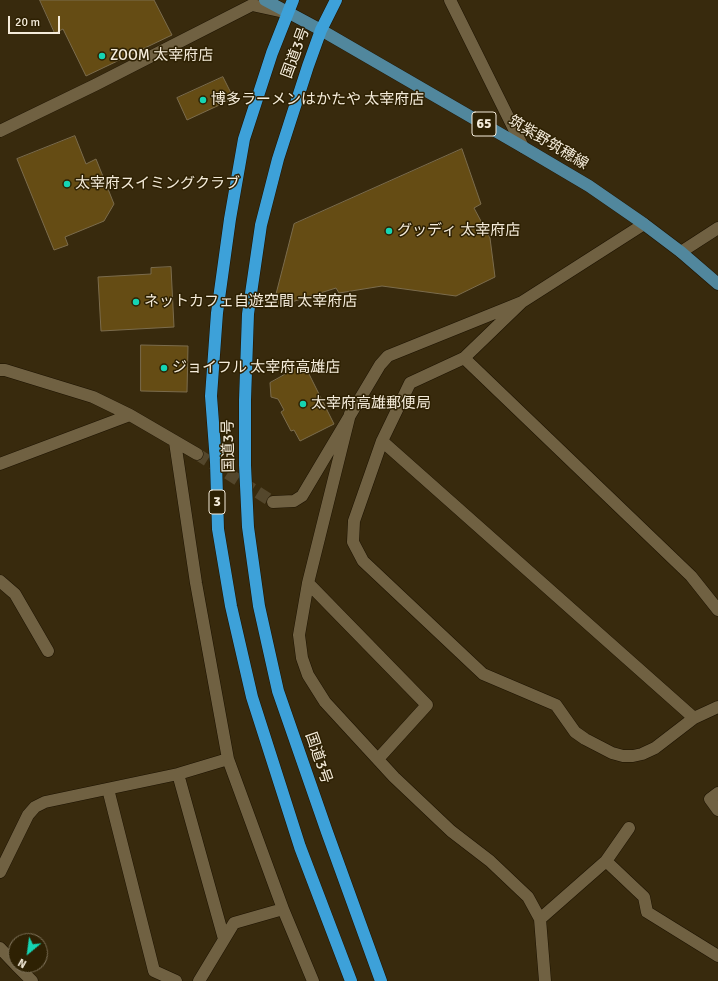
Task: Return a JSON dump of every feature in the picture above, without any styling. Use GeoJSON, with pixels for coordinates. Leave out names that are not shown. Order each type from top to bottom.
{"type":"FeatureCollection","features":[{"type":"Feature","properties":{"kind":"highway","name":"国道3号"},"geometry":{"type":"LineString","coordinates":[[293,0],[272,53],[244,139],[229,227],[217,313],[212,396],[218,529],[230,606],[252,697],[300,847],[351,981]]}},
{"type":"Feature","properties":{"kind":"highway","name":"国道3号"},"geometry":{"type":"LineString","coordinates":[[336,0],[321,30],[308,66],[278,159],[261,225],[248,314],[245,465],[248,527],[259,606],[278,690],[381,981]]}},
{"type":"Feature","properties":{"kind":"main road","name":"筑紫野筑穂線"},"geometry":{"type":"LineString","coordinates":[[265,0],[321,30],[589,186],[681,252],[718,284]]}},
{"type":"Feature","properties":{"kind":"street"},"geometry":{"type":"LineString","coordinates":[[450,0],[523,147]]}},
{"type":"Feature","properties":{"kind":"street"},"geometry":{"type":"LineString","coordinates":[[0,131],[252,5],[287,13]]}},
{"type":"Feature","properties":{"kind":"street"},"geometry":{"type":"LineString","coordinates":[[273,502],[294,501],[302,496],[380,365],[388,356],[522,302],[644,224]]}},
{"type":"Feature","properties":{"kind":"street"},"geometry":{"type":"LineString","coordinates":[[681,252],[718,228]]}},
{"type":"Feature","properties":{"kind":"street"},"geometry":{"type":"LineString","coordinates":[[522,302],[464,358],[410,383],[382,441],[354,521],[353,542],[363,561],[482,674],[556,705],[575,732],[584,739],[598,746],[623,756],[642,754],[655,748],[694,718],[718,707]]}},
{"type":"Feature","properties":{"kind":"street"},"geometry":{"type":"LineString","coordinates":[[464,358],[690,576],[718,610]]}},
{"type":"Feature","properties":{"kind":"street"},"geometry":{"type":"LineString","coordinates":[[2,368],[93,397],[130,415],[197,454]]}},
{"type":"Feature","properties":{"kind":"street"},"geometry":{"type":"LineString","coordinates":[[350,414],[308,583],[299,635],[302,658],[308,674],[325,702],[394,777],[450,831],[490,861],[528,897],[540,919],[545,981]]}},
{"type":"Feature","properties":{"kind":"street"},"geometry":{"type":"LineString","coordinates":[[0,464],[130,415]]}},
{"type":"Feature","properties":{"kind":"street"},"geometry":{"type":"LineString","coordinates":[[382,441],[694,718]]}},
{"type":"Feature","properties":{"kind":"street"},"geometry":{"type":"LineString","coordinates":[[175,442],[196,583],[228,759],[283,909],[312,981]]}},
{"type":"Feature","properties":{"kind":"street"},"geometry":{"type":"LineString","coordinates":[[0,581],[15,594],[48,651]]}},
{"type":"Feature","properties":{"kind":"street"},"geometry":{"type":"LineString","coordinates":[[308,583],[427,705],[378,759]]}},
{"type":"Feature","properties":{"kind":"street"},"geometry":{"type":"LineString","coordinates":[[0,872],[28,815],[35,807],[45,802],[178,774],[228,759]]}},
{"type":"Feature","properties":{"kind":"street"},"geometry":{"type":"LineString","coordinates":[[178,774],[224,939]]}},
{"type":"Feature","properties":{"kind":"street"},"geometry":{"type":"LineString","coordinates":[[108,789],[154,971],[176,981]]}},
{"type":"Feature","properties":{"kind":"street"},"geometry":{"type":"LineString","coordinates":[[718,793],[710,799],[718,810]]}},
{"type":"Feature","properties":{"kind":"street"},"geometry":{"type":"LineString","coordinates":[[540,919],[606,861],[629,828]]}},
{"type":"Feature","properties":{"kind":"street"},"geometry":{"type":"LineString","coordinates":[[606,861],[644,897],[647,912],[718,956]]}},
{"type":"Feature","properties":{"kind":"street"},"geometry":{"type":"LineString","coordinates":[[199,981],[231,927],[237,922],[283,909]]}},
{"type":"Feature","properties":{"kind":"street"},"geometry":{"type":"LineString","coordinates":[[0,948],[8,956]]}},
{"type":"Feature","properties":{"kind":"street"},"geometry":{"type":"LineString","coordinates":[[24,973],[32,981]]}},
{"type":"Feature","properties":{"kind":"building","name":"ZOOM 太宰府店"},"geometry":{"type":"Polygon","coordinates":[[[40,0],[154,0],[172,35],[86,76],[63,29],[55,33],[40,0]]]}},
{"type":"Feature","properties":{"kind":"building","name":"博多ラーメンはかたや 太宰府店"},"geometry":{"type":"Polygon","coordinates":[[[223,77],[231,93],[225,95],[228,101],[187,120],[177,98],[223,77]]]}},
{"type":"Feature","properties":{"kind":"building","name":"太宰府スイミングクラブ"},"geometry":{"type":"Polygon","coordinates":[[[75,136],[86,164],[96,159],[114,204],[104,221],[65,237],[68,245],[54,250],[17,159],[75,136]]]}},
{"type":"Feature","properties":{"kind":"building","name":"グッディ 太宰府店"},"geometry":{"type":"Polygon","coordinates":[[[462,149],[481,204],[474,208],[490,238],[495,277],[456,296],[382,286],[339,293],[336,288],[279,306],[275,298],[294,224],[462,149]]]}},
{"type":"Feature","properties":{"kind":"building","name":"ネットカフェ自遊空間 太宰府店"},"geometry":{"type":"Polygon","coordinates":[[[171,267],[174,327],[101,331],[98,277],[151,274],[151,268],[171,267]]]}},
{"type":"Feature","properties":{"kind":"building","name":"ジョイフル 太宰府高雄店"},"geometry":{"type":"Polygon","coordinates":[[[141,345],[188,346],[187,392],[141,391],[141,345]]]}},
{"type":"Feature","properties":{"kind":"building","name":"太宰府高雄郵便局"},"geometry":{"type":"Polygon","coordinates":[[[304,364],[334,424],[300,441],[294,430],[291,431],[281,412],[284,410],[278,399],[271,397],[270,383],[304,364]]]}},
{"type":"Feature","properties":{"kind":"tunnel"},"geometry":{"type":"LineString","coordinates":[[197,454],[273,502]]}},
{"type":"Feature","properties":{"kind":"place","name":"ZOOM 太宰府店"},"geometry":{"type":"Point","coordinates":[102,56]}},
{"type":"Feature","properties":{"kind":"place","name":"博多ラーメンはかたや 太宰府店"},"geometry":{"type":"Point","coordinates":[203,100]}},
{"type":"Feature","properties":{"kind":"place","name":"太宰府スイミングクラブ"},"geometry":{"type":"Point","coordinates":[67,184]}},
{"type":"Feature","properties":{"kind":"place","name":"グッディ 太宰府店"},"geometry":{"type":"Point","coordinates":[389,231]}},
{"type":"Feature","properties":{"kind":"place","name":"ネットカフェ自遊空間 太宰府店"},"geometry":{"type":"Point","coordinates":[136,302]}},
{"type":"Feature","properties":{"kind":"place","name":"ジョイフル 太宰府高雄店"},"geometry":{"type":"Point","coordinates":[164,368]}},
{"type":"Feature","properties":{"kind":"place","name":"太宰府高雄郵便局"},"geometry":{"type":"Point","coordinates":[303,404]}}]}
